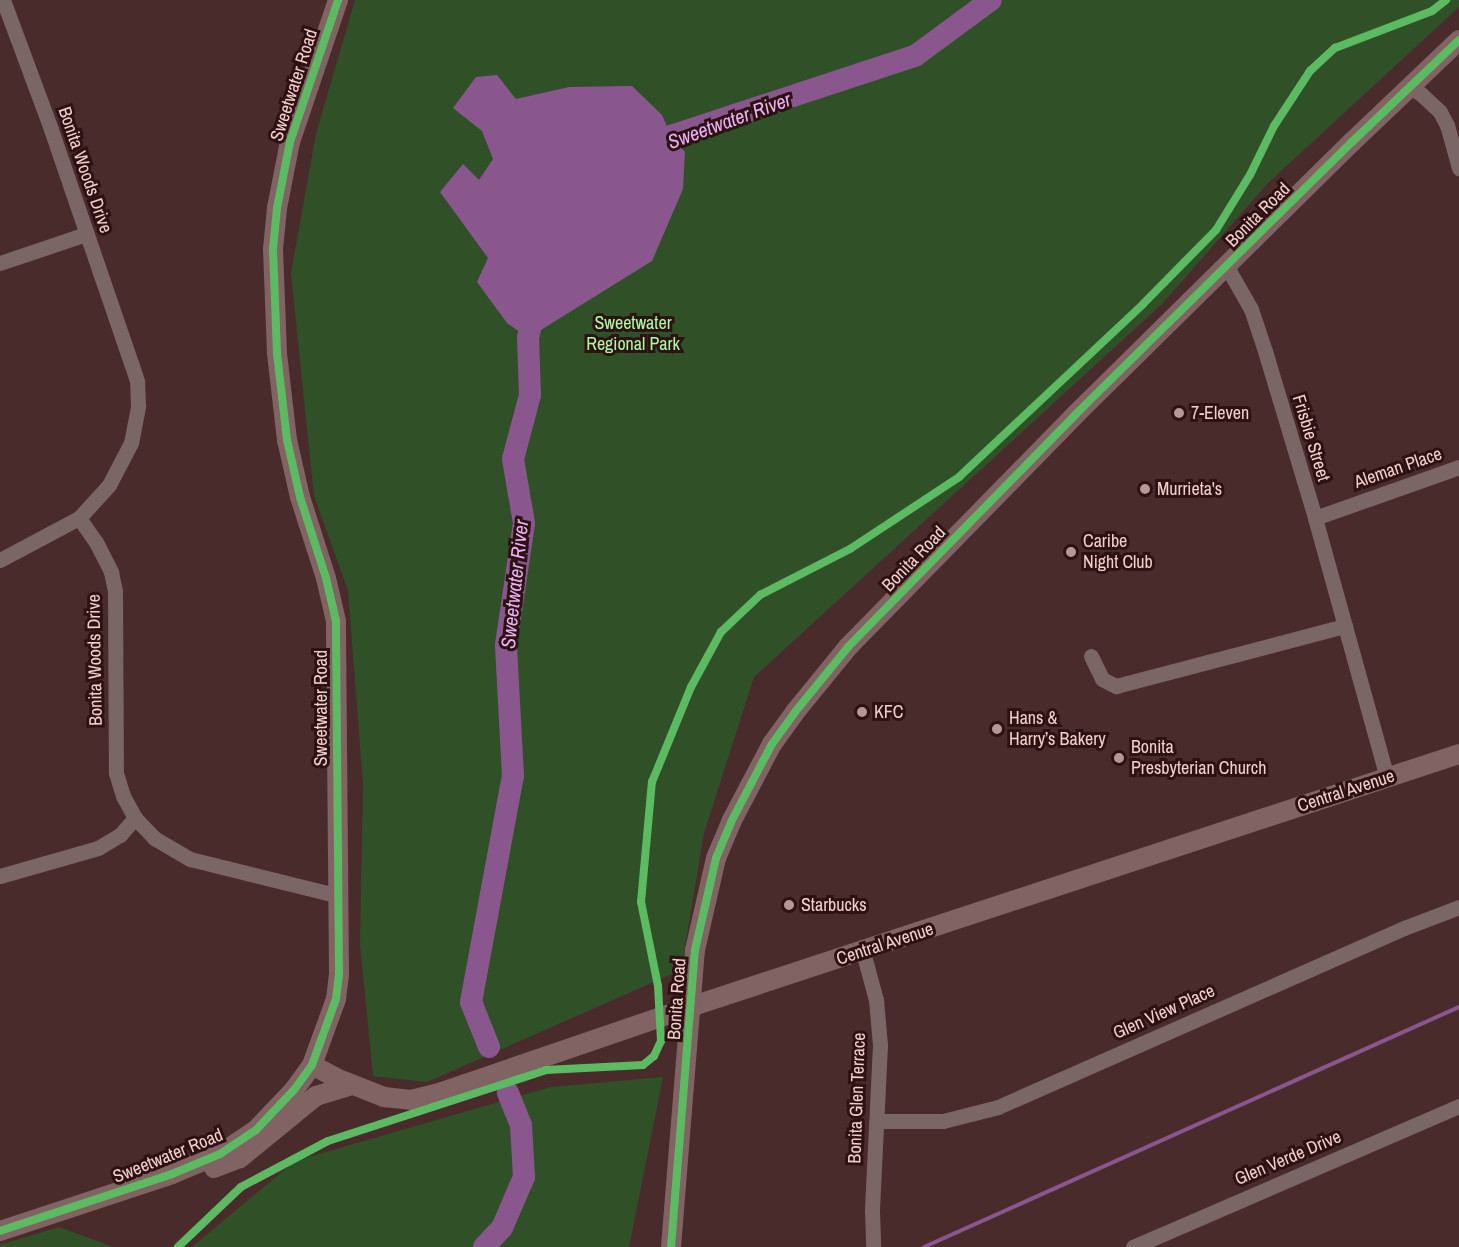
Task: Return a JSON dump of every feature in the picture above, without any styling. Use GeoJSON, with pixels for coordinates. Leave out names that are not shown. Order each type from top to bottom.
{"type":"FeatureCollection","features":[{"type":"Feature","properties":{"kind":"main road","name":"Sweetwater Road"},"geometry":{"type":"LineString","coordinates":[[0,1232],[172,1174],[220,1154],[256,1130],[283,1103],[312,1065],[336,999],[339,973],[339,896],[335,702],[336,621],[326,578],[300,497],[287,440],[277,352],[273,249],[276,208],[290,142],[338,0]]}},
{"type":"Feature","properties":{"kind":"main road","name":"Bonita Road"},"geometry":{"type":"LineString","coordinates":[[671,1247],[693,1006],[695,950],[716,858],[739,806],[772,744],[795,711],[848,647],[1076,414],[1459,40]]}},
{"type":"Feature","properties":{"kind":"main road","name":"Central Avenue"},"geometry":{"type":"LineString","coordinates":[[312,1065],[351,1085],[384,1097],[411,1100],[468,1084],[693,1006],[863,952],[1459,754]]}},
{"type":"Feature","properties":{"kind":"main road"},"geometry":{"type":"LineString","coordinates":[[172,1174],[189,1179],[240,1158],[316,1096],[351,1085]]}},
{"type":"Feature","properties":{"kind":"street","name":"Bonita Woods Drive"},"geometry":{"type":"LineString","coordinates":[[3,0],[51,129],[134,372],[138,406],[131,443],[120,468],[109,484],[79,518],[96,542],[111,572],[114,591],[116,772],[123,796],[135,818],[154,838],[190,859],[339,896]]}},
{"type":"Feature","properties":{"kind":"street"},"geometry":{"type":"LineString","coordinates":[[1411,88],[1440,112],[1447,124],[1459,168]]}},
{"type":"Feature","properties":{"kind":"street"},"geometry":{"type":"LineString","coordinates":[[0,263],[86,234]]}},
{"type":"Feature","properties":{"kind":"street","name":"Frisbie Street"},"geometry":{"type":"LineString","coordinates":[[1227,267],[1255,320],[1315,518],[1387,777]]}},
{"type":"Feature","properties":{"kind":"street","name":"Aleman Place"},"geometry":{"type":"LineString","coordinates":[[1315,518],[1459,467]]}},
{"type":"Feature","properties":{"kind":"street"},"geometry":{"type":"LineString","coordinates":[[0,560],[79,518]]}},
{"type":"Feature","properties":{"kind":"street"},"geometry":{"type":"LineString","coordinates":[[1091,656],[1102,680],[1116,686],[1345,626]]}},
{"type":"Feature","properties":{"kind":"street"},"geometry":{"type":"LineString","coordinates":[[0,876],[98,848],[120,835],[135,818]]}},
{"type":"Feature","properties":{"kind":"street","name":"Glen View Place"},"geometry":{"type":"LineString","coordinates":[[877,1121],[943,1121],[998,1107],[1404,928],[1459,907]]}},
{"type":"Feature","properties":{"kind":"street","name":"Bonita Glen Terrace"},"geometry":{"type":"LineString","coordinates":[[863,952],[876,1000],[880,1035],[872,1211],[873,1247]]}},
{"type":"Feature","properties":{"kind":"street","name":"Glen Verde Drive"},"geometry":{"type":"LineString","coordinates":[[1132,1247],[1459,1106]]}},
{"type":"Feature","properties":{"kind":"green space","name":"Sweetwater Regional Park"},"geometry":{"type":"Polygon","coordinates":[[[355,0],[1459,0],[1459,7],[1268,183],[1162,304],[754,677],[704,833],[681,970],[427,1082],[373,1076],[360,944],[363,784],[348,590],[314,496],[291,273],[316,134],[355,0]]]}},
{"type":"Feature","properties":{"kind":"green space"},"geometry":{"type":"Polygon","coordinates":[[[663,1077],[629,1247],[192,1247],[295,1161],[551,1087],[663,1077]]]}},
{"type":"Feature","properties":{"kind":"green space"},"geometry":{"type":"Polygon","coordinates":[[[59,1227],[113,1247],[0,1247],[0,1245],[59,1227]]]}},
{"type":"Feature","properties":{"kind":"shaded area"},"geometry":{"type":"Polygon","coordinates":[[[497,75],[516,99],[569,87],[632,86],[662,115],[671,136],[685,152],[683,189],[652,261],[528,338],[507,323],[477,282],[488,258],[440,192],[463,164],[479,180],[493,159],[482,131],[453,108],[476,77],[497,75]]]}},
{"type":"Feature","properties":{"kind":"waterway","name":"Sweetwater River"},"geometry":{"type":"LineString","coordinates":[[646,154],[671,136],[915,56],[991,0]]}},
{"type":"Feature","properties":{"kind":"waterway","name":"Sweetwater River"},"geometry":{"type":"LineString","coordinates":[[489,1047],[471,1002],[513,776],[506,645],[524,523],[513,459],[530,395],[528,338],[534,310]]}},
{"type":"Feature","properties":{"kind":"waterway"},"geometry":{"type":"LineString","coordinates":[[924,1247],[1459,1007]]}},
{"type":"Feature","properties":{"kind":"waterway","name":"Sweetwater River"},"geometry":{"type":"LineString","coordinates":[[484,1247],[502,1228],[524,1177],[521,1125],[508,1093]]}},
{"type":"Feature","properties":{"kind":"cycle path"},"geometry":{"type":"LineString","coordinates":[[0,1231],[172,1174],[220,1154],[256,1130],[294,1090],[312,1065],[336,999],[339,973],[336,621],[326,578],[300,497],[287,440],[277,353],[273,249],[277,208],[290,142],[338,0]]}},
{"type":"Feature","properties":{"kind":"cycle path"},"geometry":{"type":"LineString","coordinates":[[178,1247],[241,1187],[328,1141],[546,1070],[643,1065],[654,1056],[661,1041],[658,986],[641,902],[652,782],[691,687],[721,632],[760,595],[850,549],[959,477],[1143,304],[1216,230],[1250,175],[1274,126],[1310,71],[1335,48],[1432,11],[1446,0]]}},
{"type":"Feature","properties":{"kind":"cycle path"},"geometry":{"type":"LineString","coordinates":[[671,1247],[695,950],[716,858],[731,822],[772,744],[848,647],[1076,414],[1459,40]]}},
{"type":"Feature","properties":{"kind":"place","name":"7-Eleven"},"geometry":{"type":"Point","coordinates":[1179,413]}},
{"type":"Feature","properties":{"kind":"place","name":"Murrieta's"},"geometry":{"type":"Point","coordinates":[1145,489]}},
{"type":"Feature","properties":{"kind":"place","name":"Caribe Night Club"},"geometry":{"type":"Point","coordinates":[1071,552]}},
{"type":"Feature","properties":{"kind":"place","name":"KFC"},"geometry":{"type":"Point","coordinates":[862,712]}},
{"type":"Feature","properties":{"kind":"place","name":"Hans & Harry’s Bakery"},"geometry":{"type":"Point","coordinates":[997,729]}},
{"type":"Feature","properties":{"kind":"place","name":"Bonita Presbyterian Church"},"geometry":{"type":"Point","coordinates":[1119,758]}},
{"type":"Feature","properties":{"kind":"place","name":"Starbucks"},"geometry":{"type":"Point","coordinates":[789,905]}}]}
